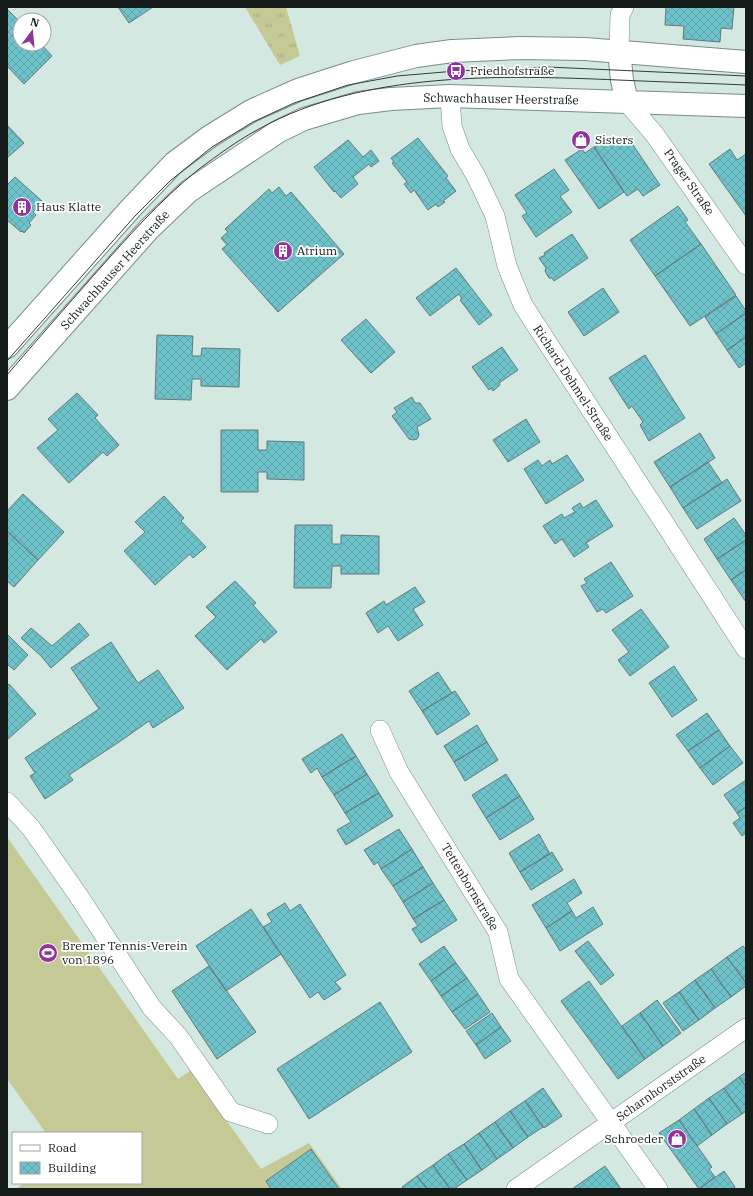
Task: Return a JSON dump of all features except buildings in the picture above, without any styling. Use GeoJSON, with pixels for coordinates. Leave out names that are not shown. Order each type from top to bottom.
{"type":"FeatureCollection","features":[{"type":"Feature","properties":{"kind":"main road"},"geometry":{"type":"LineString","coordinates":[[7,347],[131,208],[174,163],[210,137],[251,111],[298,90],[354,72],[416,56],[452,51],[521,48],[585,49],[746,62]]}},
{"type":"Feature","properties":{"kind":"main road"},"geometry":{"type":"LineString","coordinates":[[619,52],[622,80],[627,102]]}},
{"type":"Feature","properties":{"kind":"main road","name":"Schwachhauser Heerstraße"},"geometry":{"type":"LineString","coordinates":[[7,389],[149,228],[188,191],[279,131],[304,119],[358,103],[391,99],[450,96],[746,106]]}},
{"type":"Feature","properties":{"kind":"street"},"geometry":{"type":"LineString","coordinates":[[619,52],[620,15],[624,7]]}},
{"type":"Feature","properties":{"kind":"street","name":"Richard-Dehmel-Straße"},"geometry":{"type":"LineString","coordinates":[[450,96],[452,126],[460,149],[476,176],[495,216],[507,266],[522,305],[746,649]]}},
{"type":"Feature","properties":{"kind":"street","name":"Prager Straße"},"geometry":{"type":"LineString","coordinates":[[627,102],[656,135],[746,265]]}},
{"type":"Feature","properties":{"kind":"street","name":"Tettenbornstraße"},"geometry":{"type":"LineString","coordinates":[[380,730],[399,772],[498,932],[509,979],[658,1189]]}},
{"type":"Feature","properties":{"kind":"street"},"geometry":{"type":"LineString","coordinates":[[7,802],[31,828],[78,895],[152,1008],[178,1036],[231,1112],[268,1124]]}},
{"type":"Feature","properties":{"kind":"street","name":"Scharnhorststraße"},"geometry":{"type":"LineString","coordinates":[[516,1189],[746,1028]]}},
{"type":"Feature","properties":{"kind":"green space"},"geometry":{"type":"Polygon","coordinates":[[[245,7],[286,7],[300,56],[280,65],[245,7]]]}},
{"type":"Feature","properties":{"kind":"green space","name":"Bremer Tennis-Verein von 1896"},"geometry":{"type":"Polygon","coordinates":[[[7,837],[178,1079],[193,1069],[219,1110],[261,1169],[309,1143],[342,1189],[16,1189],[23,1184],[142,1184],[142,1132],[45,1132],[7,1079],[7,837]]]}},
{"type":"Feature","properties":{"kind":"tram line"},"geometry":{"type":"LineString","coordinates":[[7,361],[135,216],[170,181],[212,147],[253,122],[294,103],[348,85],[397,76],[456,71],[548,67],[746,76]]}},
{"type":"Feature","properties":{"kind":"tram line"},"geometry":{"type":"LineString","coordinates":[[7,375],[119,247],[171,193],[199,169],[251,133],[300,110],[343,96],[388,87],[434,81],[481,78],[574,78],[746,85]]}},
{"type":"Feature","properties":{"kind":"place","name":"Friedhofstraße"},"geometry":{"type":"Point","coordinates":[456,71]}},
{"type":"Feature","properties":{"kind":"place","name":"Sisters"},"geometry":{"type":"Point","coordinates":[581,140]}},
{"type":"Feature","properties":{"kind":"place","name":"Haus Klatte"},"geometry":{"type":"Point","coordinates":[22,207]}},
{"type":"Feature","properties":{"kind":"place","name":"Atrium"},"geometry":{"type":"Point","coordinates":[283,251]}},
{"type":"Feature","properties":{"kind":"place","name":"Bremer Tennis-Verein von 1896"},"geometry":{"type":"Point","coordinates":[48,953]}},
{"type":"Feature","properties":{"kind":"place","name":"Schroeder"},"geometry":{"type":"Point","coordinates":[677,1139]}}]}
